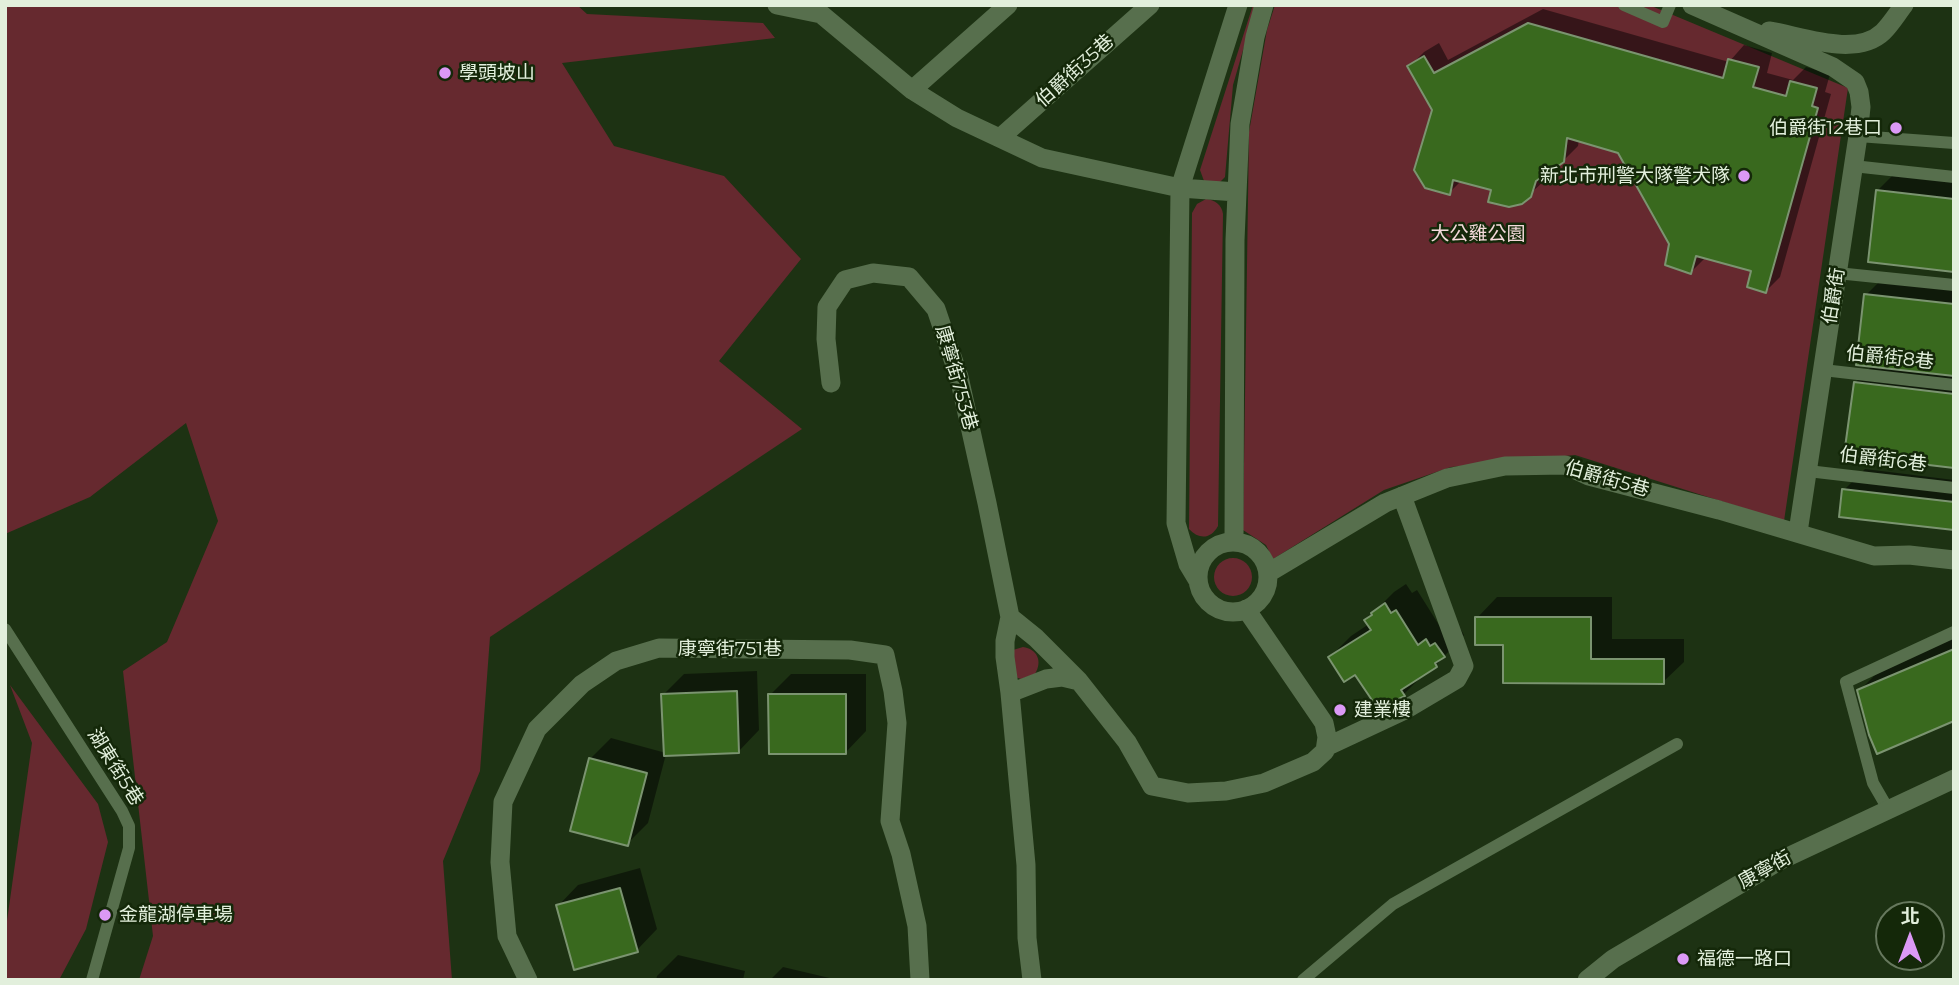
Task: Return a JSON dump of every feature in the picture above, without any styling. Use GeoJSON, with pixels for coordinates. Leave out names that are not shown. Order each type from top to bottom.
{"type":"FeatureCollection","features":[{"type":"Feature","properties":{"kind":"street"},"geometry":{"type":"LineString","coordinates":[[777,5],[826,10],[912,90],[957,118],[1042,158],[1180,188],[1237,192]]}},
{"type":"Feature","properties":{"kind":"street"},"geometry":{"type":"LineString","coordinates":[[912,90],[1007,5]]}},
{"type":"Feature","properties":{"kind":"street","name":"伯爵街35巷"},"geometry":{"type":"LineString","coordinates":[[1001,137],[1150,5]]}},
{"type":"Feature","properties":{"kind":"street"},"geometry":{"type":"LineString","coordinates":[[1197,579],[1203,556],[1211,548],[1234,541],[1255,549],[1263,557],[1268,573],[1266,590],[1259,600],[1246,609],[1227,612],[1216,608],[1206,601],[1200,591],[1197,579],[1188,564],[1176,523],[1180,188],[1238,5]]}},
{"type":"Feature","properties":{"kind":"street"},"geometry":{"type":"LineString","coordinates":[[1234,541],[1235,240],[1240,124],[1255,37],[1264,5]]}},
{"type":"Feature","properties":{"kind":"street","name":"伯爵街"},"geometry":{"type":"LineString","coordinates":[[1692,5],[1833,67],[1855,82],[1859,92],[1861,107],[1858,136],[1798,532]]}},
{"type":"Feature","properties":{"kind":"street"},"geometry":{"type":"LineString","coordinates":[[1737,25],[1833,44],[1852,44],[1870,40],[1882,32],[1904,5]]}},
{"type":"Feature","properties":{"kind":"street","name":"康寧街753巷"},"geometry":{"type":"LineString","coordinates":[[831,383],[827,307],[845,281],[873,273],[909,277],[936,309],[959,377],[1010,617]]}},
{"type":"Feature","properties":{"kind":"street","name":"伯爵街5巷"},"geometry":{"type":"LineString","coordinates":[[1268,573],[1385,503],[1447,478],[1505,466],[1565,465],[1589,476],[1798,532]]}},
{"type":"Feature","properties":{"kind":"street"},"geometry":{"type":"LineString","coordinates":[[1326,747],[1404,711],[1457,679],[1464,666],[1402,496]]}},
{"type":"Feature","properties":{"kind":"street"},"geometry":{"type":"LineString","coordinates":[[1798,532],[1874,556],[1909,555],[1954,560]]}},
{"type":"Feature","properties":{"kind":"street"},"geometry":{"type":"LineString","coordinates":[[1032,980],[1027,938],[1026,865],[1004,646],[1010,617],[1079,681],[1127,742],[1152,786],[1188,793],[1226,791],[1265,783],[1312,762],[1325,751],[1327,737],[1324,723],[1246,609]]}},
{"type":"Feature","properties":{"kind":"street","name":"康寧街751巷"},"geometry":{"type":"LineString","coordinates":[[528,980],[507,936],[499,862],[503,802],[537,729],[582,684],[615,661],[659,648],[673,648],[850,650],[885,655],[894,691],[897,723],[890,821],[901,854],[917,926],[920,980]]}},
{"type":"Feature","properties":{"kind":"street"},"geometry":{"type":"LineString","coordinates":[[1010,693],[1046,679],[1062,677],[1079,681]]}},
{"type":"Feature","properties":{"kind":"street","name":"康寧街"},"geometry":{"type":"LineString","coordinates":[[1587,980],[1613,959],[1779,861],[1954,779]]}},
{"type":"Feature","properties":{"kind":"lane"},"geometry":{"type":"LineString","coordinates":[[1625,5],[1663,22],[1670,5]]}},
{"type":"Feature","properties":{"kind":"lane"},"geometry":{"type":"LineString","coordinates":[[1858,136],[1954,143]]}},
{"type":"Feature","properties":{"kind":"lane"},"geometry":{"type":"LineString","coordinates":[[1853,166],[1954,177]]}},
{"type":"Feature","properties":{"kind":"lane"},"geometry":{"type":"LineString","coordinates":[[1837,273],[1954,285]]}},
{"type":"Feature","properties":{"kind":"lane","name":"伯爵街8巷"},"geometry":{"type":"LineString","coordinates":[[1823,370],[1954,384]]}},
{"type":"Feature","properties":{"kind":"lane","name":"伯爵街6巷"},"geometry":{"type":"LineString","coordinates":[[1808,471],[1954,488]]}},
{"type":"Feature","properties":{"kind":"lane","name":"湖東街5巷"},"geometry":{"type":"LineString","coordinates":[[5,629],[129,826],[129,848],[92,980]]}},
{"type":"Feature","properties":{"kind":"lane"},"geometry":{"type":"LineString","coordinates":[[1888,809],[1873,783],[1846,682],[1954,632]]}},
{"type":"Feature","properties":{"kind":"lane"},"geometry":{"type":"LineString","coordinates":[[1303,980],[1393,904],[1677,744]]}},
{"type":"Feature","properties":{"kind":"green space"},"geometry":{"type":"Polygon","coordinates":[[[5,5],[577,5],[587,14],[763,23],[775,38],[562,63],[614,146],[724,176],[801,259],[719,361],[802,429],[490,637],[480,771],[443,861],[452,980],[139,980],[153,936],[123,671],[167,642],[218,521],[186,423],[90,497],[5,534],[5,5]]]}},
{"type":"Feature","properties":{"kind":"green space"},"geometry":{"type":"Polygon","coordinates":[[[1253,5],[1256,5],[1233,85],[1225,177],[1219,183],[1204,181],[1200,170],[1253,5]]]}},
{"type":"Feature","properties":{"kind":"green space","name":"大公雞公園"},"geometry":{"type":"Polygon","coordinates":[[[1275,5],[1649,5],[1848,88],[1784,521],[1575,455],[1451,467],[1384,490],[1273,559],[1266,545],[1243,530],[1249,132],[1267,30],[1275,5]]]}},
{"type":"Feature","properties":{"kind":"green space"},"geometry":{"type":"Polygon","coordinates":[[[1206,199],[1218,204],[1223,214],[1218,526],[1212,534],[1201,536],[1189,529],[1192,213],[1197,204],[1206,199]]]}},
{"type":"Feature","properties":{"kind":"green space"},"geometry":{"type":"Polygon","coordinates":[[[1233,558],[1247,563],[1252,577],[1247,591],[1233,596],[1219,591],[1214,577],[1219,563],[1233,558]]]}},
{"type":"Feature","properties":{"kind":"green space"},"geometry":{"type":"Polygon","coordinates":[[[1023,647],[1035,653],[1038,665],[1035,674],[1021,679],[1015,677],[1013,650],[1023,647]]]}},
{"type":"Feature","properties":{"kind":"green space"},"geometry":{"type":"Polygon","coordinates":[[[10,685],[98,804],[108,842],[86,929],[59,980],[5,980],[5,935],[32,743],[10,685]]]}},
{"type":"Feature","properties":{"kind":"building"},"geometry":{"type":"Polygon","coordinates":[[[1528,23],[1723,78],[1728,59],[1759,67],[1753,87],[1786,96],[1790,81],[1817,88],[1812,106],[1818,108],[1766,293],[1747,287],[1751,271],[1696,256],[1691,274],[1665,265],[1669,244],[1618,153],[1567,138],[1564,162],[1536,181],[1531,197],[1522,204],[1509,207],[1488,202],[1491,190],[1453,180],[1450,195],[1425,188],[1414,170],[1432,110],[1407,66],[1424,56],[1434,73],[1528,23]]]}},
{"type":"Feature","properties":{"kind":"building"},"geometry":{"type":"Polygon","coordinates":[[[1876,190],[1954,199],[1954,272],[1868,262],[1876,190]]]}},
{"type":"Feature","properties":{"kind":"building"},"geometry":{"type":"Polygon","coordinates":[[[1864,294],[1954,304],[1954,376],[1856,365],[1864,294]]]}},
{"type":"Feature","properties":{"kind":"building"},"geometry":{"type":"Polygon","coordinates":[[[1854,382],[1954,394],[1954,468],[1844,455],[1854,382]]]}},
{"type":"Feature","properties":{"kind":"building"},"geometry":{"type":"Polygon","coordinates":[[[1842,489],[1954,502],[1954,530],[1839,517],[1842,489]]]}},
{"type":"Feature","properties":{"kind":"building"},"geometry":{"type":"Polygon","coordinates":[[[1385,603],[1391,613],[1396,610],[1418,645],[1426,639],[1430,646],[1435,643],[1445,657],[1435,663],[1437,667],[1401,690],[1405,696],[1378,709],[1355,675],[1344,682],[1328,657],[1371,630],[1364,620],[1385,603]]]}},
{"type":"Feature","properties":{"kind":"building"},"geometry":{"type":"Polygon","coordinates":[[[1475,617],[1591,617],[1591,659],[1664,659],[1664,684],[1503,683],[1503,645],[1475,645],[1475,617]]]}},
{"type":"Feature","properties":{"kind":"building"},"geometry":{"type":"Polygon","coordinates":[[[1954,649],[1954,721],[1877,754],[1857,690],[1954,649]]]}},
{"type":"Feature","properties":{"kind":"building"},"geometry":{"type":"Polygon","coordinates":[[[737,691],[739,753],[664,756],[661,694],[737,691]]]}},
{"type":"Feature","properties":{"kind":"building"},"geometry":{"type":"Polygon","coordinates":[[[768,694],[846,694],[846,754],[769,754],[768,694]]]}},
{"type":"Feature","properties":{"kind":"building"},"geometry":{"type":"Polygon","coordinates":[[[589,758],[647,773],[628,846],[570,831],[589,758]]]}},
{"type":"Feature","properties":{"kind":"building"},"geometry":{"type":"Polygon","coordinates":[[[620,888],[638,952],[574,970],[556,905],[620,888]]]}},
{"type":"Feature","properties":{"kind":"place","name":"學頭坡山"},"geometry":{"type":"Point","coordinates":[445,73]}},
{"type":"Feature","properties":{"kind":"place","name":"伯爵街12巷口"},"geometry":{"type":"Point","coordinates":[1896,128]}},
{"type":"Feature","properties":{"kind":"place","name":"新北市刑警大隊警犬隊"},"geometry":{"type":"Point","coordinates":[1744,176]}},
{"type":"Feature","properties":{"kind":"place","name":"建業樓"},"geometry":{"type":"Point","coordinates":[1340,710]}},
{"type":"Feature","properties":{"kind":"place","name":"金龍湖停車場"},"geometry":{"type":"Point","coordinates":[105,915]}},
{"type":"Feature","properties":{"kind":"place","name":"福德一路口"},"geometry":{"type":"Point","coordinates":[1683,959]}}]}
